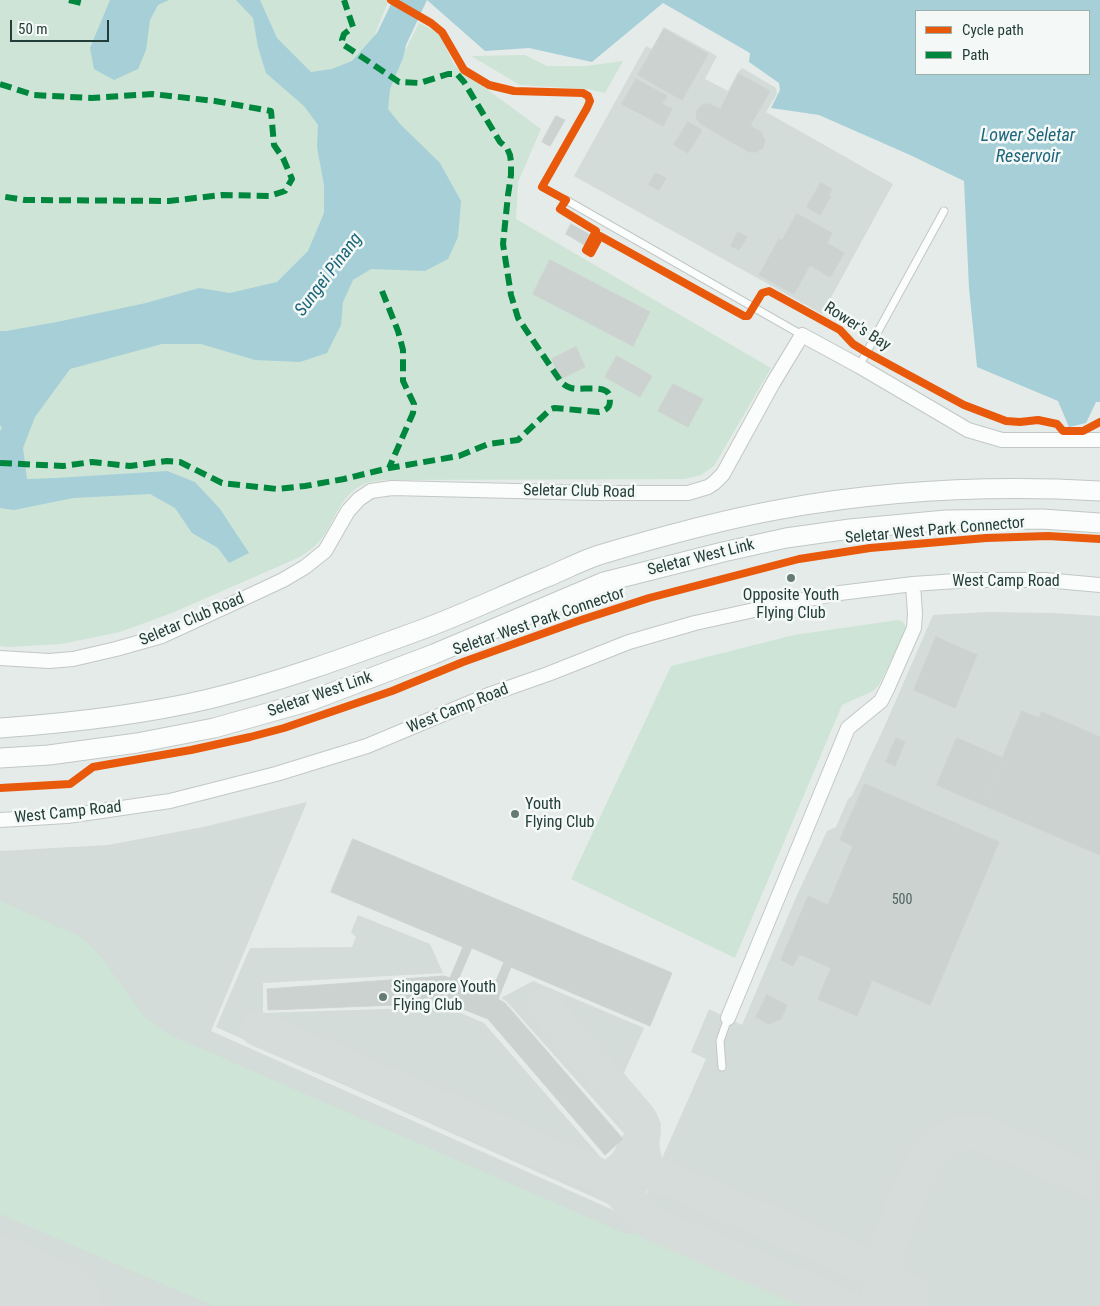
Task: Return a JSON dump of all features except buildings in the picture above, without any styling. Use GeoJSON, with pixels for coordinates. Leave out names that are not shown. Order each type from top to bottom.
{"type":"FeatureCollection","features":[{"type":"Feature","properties":{"kind":"main road","name":"Seletar West Link"},"geometry":{"type":"LineString","coordinates":[[0,728],[134,714],[208,699],[301,672],[418,631],[596,556],[716,522],[780,509],[846,499],[951,489],[1048,488],[1100,491]]}},
{"type":"Feature","properties":{"kind":"main road","name":"Seletar West Link"},"geometry":{"type":"LineString","coordinates":[[0,758],[49,755],[137,743],[214,728],[310,701],[434,654],[604,582],[786,538],[850,529],[946,520],[1042,519],[1100,523]]}},
{"type":"Feature","properties":{"kind":"main road"},"geometry":{"type":"LineString","coordinates":[[418,631],[462,624],[503,609],[508,610],[513,621]]}},
{"type":"Feature","properties":{"kind":"street"},"geometry":{"type":"LineString","coordinates":[[802,335],[968,430],[1002,440],[1100,440]]}},
{"type":"Feature","properties":{"kind":"street","name":"Seletar Club Road"},"geometry":{"type":"LineString","coordinates":[[0,658],[49,661],[73,659],[162,636],[283,580],[305,567],[325,551],[348,511],[359,499],[371,491],[392,488],[596,493],[688,492],[708,487],[723,474],[802,335]]}},
{"type":"Feature","properties":{"kind":"street","name":"West Camp Road"},"geometry":{"type":"LineString","coordinates":[[0,820],[67,816],[170,801],[276,774],[367,746],[491,694],[629,642],[672,629],[777,605],[840,593],[913,584],[971,580],[1045,580],[1100,585]]}},
{"type":"Feature","properties":{"kind":"street"},"geometry":{"type":"LineString","coordinates":[[728,1018],[848,728],[881,701],[914,628],[913,584]]}},
{"type":"Feature","properties":{"kind":"lane"},"geometry":{"type":"LineString","coordinates":[[566,200],[802,335]]}},
{"type":"Feature","properties":{"kind":"lane"},"geometry":{"type":"LineString","coordinates":[[859,366],[944,211]]}},
{"type":"Feature","properties":{"kind":"lane"},"geometry":{"type":"LineString","coordinates":[[722,1067],[720,1041],[728,1018]]}},
{"type":"Feature","properties":{"kind":"shaded area"},"geometry":{"type":"Polygon","coordinates":[[[664,27],[717,56],[705,79],[728,91],[738,72],[742,68],[744,69],[776,88],[777,94],[766,112],[893,184],[822,314],[574,176],[646,46],[652,49],[664,27]]]}},
{"type":"Feature","properties":{"kind":"shaded area"},"geometry":{"type":"Polygon","coordinates":[[[987,612],[1100,616],[1100,1306],[0,1306],[0,851],[108,845],[203,827],[307,802],[211,1031],[631,1218],[637,1215],[706,1059],[691,1052],[709,1009],[742,1025],[797,895],[827,831],[836,827],[848,799],[852,796],[933,615],[987,612]]]}},
{"type":"Feature","properties":{"kind":"shaded area"},"geometry":{"type":"Polygon","coordinates":[[[358,915],[430,944],[443,973],[263,983],[263,1013],[447,1007],[484,1023],[604,1161],[629,1139],[506,1001],[501,998],[533,981],[644,1028],[622,1077],[661,1123],[656,1148],[660,1160],[637,1213],[633,1215],[216,1027],[250,948],[352,947],[356,937],[351,932],[358,915]]]}},
{"type":"Feature","properties":{"kind":"green space"},"geometry":{"type":"Polygon","coordinates":[[[0,0],[386,0],[388,2],[375,34],[406,49],[419,23],[440,34],[454,65],[541,129],[518,182],[516,219],[771,368],[714,466],[701,475],[684,479],[385,480],[371,482],[362,485],[346,498],[322,538],[314,547],[300,557],[172,613],[120,632],[61,644],[0,646],[0,0]]]}},
{"type":"Feature","properties":{"kind":"green space"},"geometry":{"type":"Polygon","coordinates":[[[525,55],[547,66],[586,66],[623,61],[605,93],[588,89],[520,85],[471,56],[525,55]]]}},
{"type":"Feature","properties":{"kind":"green space"},"geometry":{"type":"Polygon","coordinates":[[[898,620],[902,621],[906,629],[879,685],[873,691],[842,705],[735,958],[571,879],[671,666],[794,635],[898,620]]]}},
{"type":"Feature","properties":{"kind":"green space"},"geometry":{"type":"Polygon","coordinates":[[[0,901],[79,936],[103,959],[143,1015],[170,1035],[626,1234],[646,1231],[820,1306],[214,1306],[0,1214],[0,901]]]}},
{"type":"Feature","properties":{"kind":"water"},"geometry":{"type":"Polygon","coordinates":[[[110,0],[169,0],[158,5],[150,20],[146,50],[138,69],[114,80],[94,69],[90,48],[110,0]]]}},
{"type":"Feature","properties":{"kind":"water","name":"Sungei Pinang"},"geometry":{"type":"Polygon","coordinates":[[[236,0],[260,0],[277,38],[311,72],[332,69],[352,61],[377,33],[393,0],[427,0],[406,45],[403,58],[390,89],[388,109],[400,124],[440,163],[461,201],[458,237],[448,259],[425,271],[371,269],[353,280],[343,302],[341,325],[327,353],[300,362],[255,360],[201,344],[162,344],[70,369],[35,417],[23,448],[27,479],[167,471],[195,482],[220,509],[249,553],[229,563],[218,548],[192,533],[175,508],[150,494],[73,498],[14,510],[0,508],[0,431],[2,428],[0,425],[0,331],[57,322],[146,303],[199,288],[230,293],[277,282],[308,251],[324,213],[324,185],[317,147],[318,125],[304,106],[266,73],[258,47],[253,18],[236,0]]]}},
{"type":"Feature","properties":{"kind":"water","name":"Lower Seletar Reservoir"},"geometry":{"type":"Polygon","coordinates":[[[427,0],[1100,0],[1100,402],[1096,402],[1086,423],[1069,427],[1058,401],[977,367],[969,288],[964,181],[819,115],[771,108],[780,90],[779,83],[749,62],[750,53],[663,3],[592,62],[529,48],[485,51],[427,0]]]}},
{"type":"Feature","properties":{"kind":"taxiway"},"geometry":{"type":"LineString","coordinates":[[544,1006],[642,1123],[642,1138],[619,1176],[619,1184],[623,1194],[642,1216],[651,1223],[845,1306]]}},
{"type":"Feature","properties":{"kind":"taxiway"},"geometry":{"type":"LineString","coordinates":[[258,1029],[604,1178],[623,1194]]}},
{"type":"Feature","properties":{"kind":"taxiway"},"geometry":{"type":"LineString","coordinates":[[877,1306],[890,1241],[910,1190],[926,1157],[939,1143],[952,1136],[966,1132],[980,1133],[1100,1184]]}},
{"type":"Feature","properties":{"kind":"taxiway"},"geometry":{"type":"LineString","coordinates":[[642,1138],[642,1150],[645,1161],[649,1169],[655,1174],[871,1268],[912,1293]]}},
{"type":"Feature","properties":{"kind":"runway"},"geometry":{"type":"LineString","coordinates":[[0,1281],[57,1306]]}},
{"type":"Feature","properties":{"kind":"marked path"},"geometry":{"type":"LineString","coordinates":[[69,0],[86,4]]}},
{"type":"Feature","properties":{"kind":"marked path"},"geometry":{"type":"LineString","coordinates":[[0,463],[63,466],[92,462],[130,466],[167,461],[180,462],[222,483],[277,489],[344,479],[389,468],[459,456],[488,444],[518,440],[554,408],[599,412],[608,407],[610,398],[605,391],[594,388],[571,388],[561,382],[518,318],[511,295],[503,244],[511,175],[510,155],[507,148],[500,142],[464,82],[457,74],[448,74],[420,83],[399,82],[344,45],[342,40],[344,34],[353,27],[344,0]]}},
{"type":"Feature","properties":{"kind":"marked path"},"geometry":{"type":"LineString","coordinates":[[0,84],[34,95],[91,98],[152,94],[215,101],[271,111],[274,145],[283,158],[292,179],[285,191],[269,196],[222,195],[169,201],[25,200],[0,196]]}},
{"type":"Feature","properties":{"kind":"marked path"},"geometry":{"type":"LineString","coordinates":[[382,291],[398,331],[403,350],[403,381],[414,404],[413,413],[389,468]]}},
{"type":"Feature","properties":{"kind":"cycle path","name":"Rower's Bay"},"geometry":{"type":"LineString","coordinates":[[391,0],[431,23],[442,32],[464,70],[489,85],[514,91],[583,93],[588,96],[590,101],[587,108],[542,187],[566,200],[560,209],[596,231],[586,250],[591,253],[600,236],[744,316],[748,316],[762,293],[769,291],[840,330],[853,344],[866,352],[964,405],[1006,421],[1038,420],[1057,424],[1063,431],[1083,431],[1100,422]]}},
{"type":"Feature","properties":{"kind":"cycle path","name":"Seletar West Park Connector"},"geometry":{"type":"LineString","coordinates":[[0,788],[70,784],[93,767],[191,750],[284,728],[392,691],[463,662],[578,621],[649,598],[799,559],[870,548],[986,538],[1048,536],[1100,539]]}},
{"type":"Feature","properties":{"kind":"place","name":"Opposite Youth Flying Club"},"geometry":{"type":"Point","coordinates":[791,578]}},
{"type":"Feature","properties":{"kind":"place","name":"Youth Flying Club"},"geometry":{"type":"Point","coordinates":[515,814]}},
{"type":"Feature","properties":{"kind":"place","name":"Singapore Youth Flying Club"},"geometry":{"type":"Point","coordinates":[383,997]}}]}
